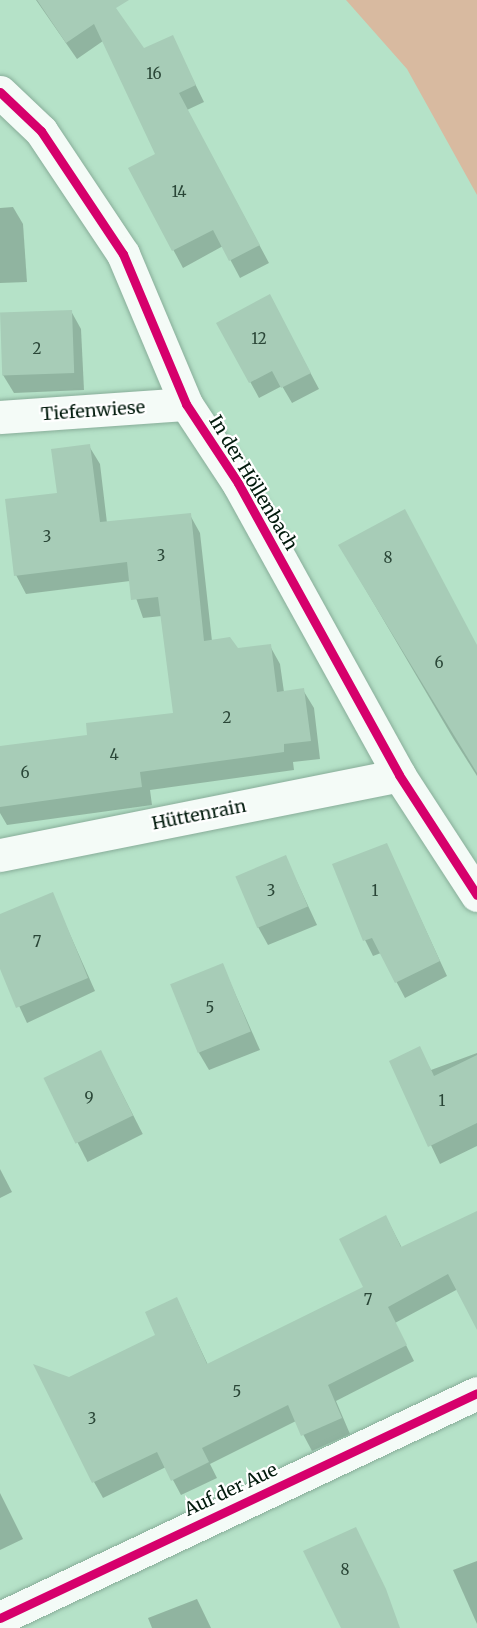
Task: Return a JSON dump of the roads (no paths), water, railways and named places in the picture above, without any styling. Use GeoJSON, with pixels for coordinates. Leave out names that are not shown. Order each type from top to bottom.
{"type":"FeatureCollection","features":[{"type":"Feature","properties":{"kind":"street","name":"In der Höllenbach"},"geometry":{"type":"LineString","coordinates":[[0,92],[41,131],[123,254],[186,404],[238,483],[399,775],[477,895]]}},
{"type":"Feature","properties":{"kind":"street","name":"Tiefenwiese"},"geometry":{"type":"LineString","coordinates":[[0,417],[186,404]]}},
{"type":"Feature","properties":{"kind":"street","name":"Hüttenrain"},"geometry":{"type":"LineString","coordinates":[[0,855],[399,775]]}},
{"type":"Feature","properties":{"kind":"street","name":"Auf der Aue"},"geometry":{"type":"LineString","coordinates":[[0,1618],[477,1393]]}}]}
